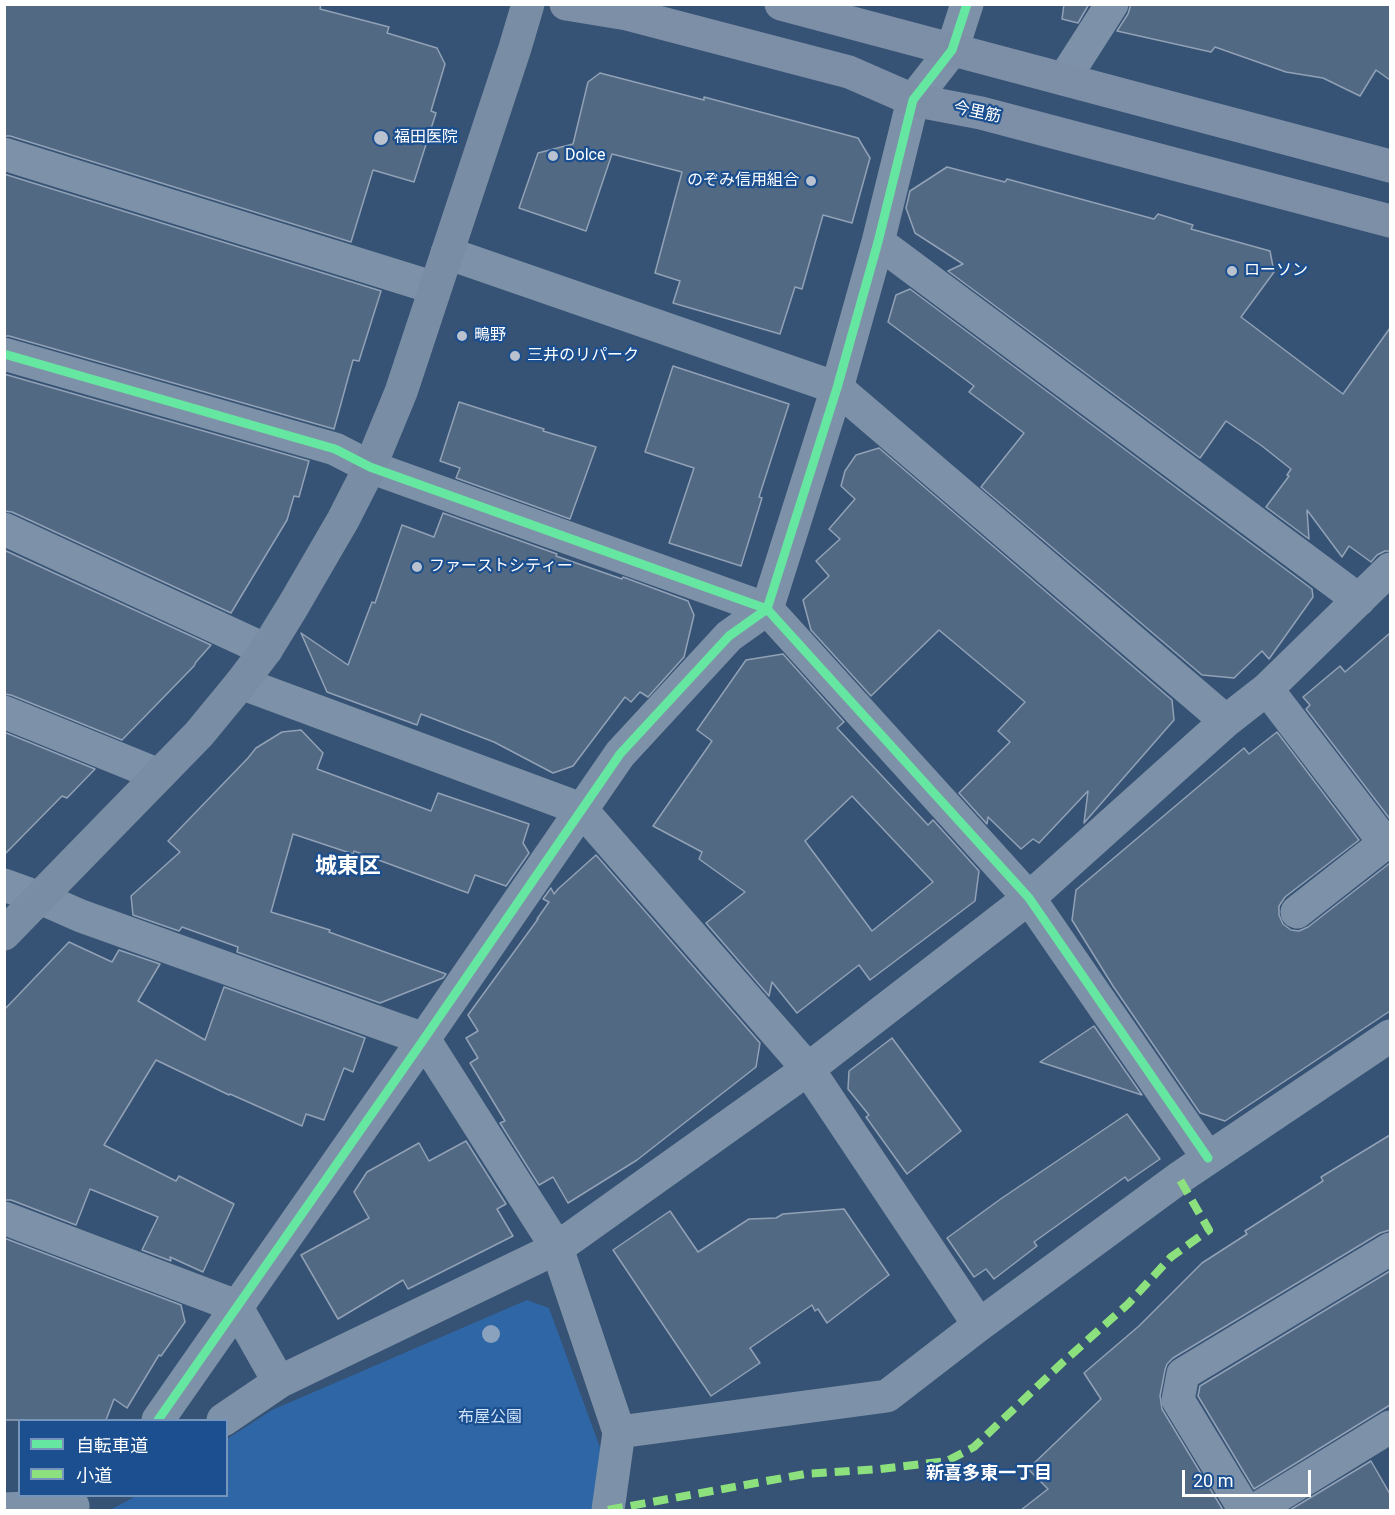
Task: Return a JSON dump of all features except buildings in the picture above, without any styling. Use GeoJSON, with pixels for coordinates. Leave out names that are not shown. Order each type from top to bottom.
{"type":"FeatureCollection","features":[{"type":"Feature","properties":{"kind":"main road","name":"今里筋"},"geometry":{"type":"LineString","coordinates":[[566,4],[627,14],[849,72],[913,100],[981,113],[1388,224]]}},
{"type":"Feature","properties":{"kind":"main road"},"geometry":{"type":"LineString","coordinates":[[781,4],[1390,166]]}},
{"type":"Feature","properties":{"kind":"street"},"geometry":{"type":"LineString","coordinates":[[4,934],[199,734],[242,683],[266,650],[343,520],[370,467],[401,392],[528,4]]}},
{"type":"Feature","properties":{"kind":"street"},"geometry":{"type":"LineString","coordinates":[[159,1419],[620,754],[729,636],[767,609],[837,388],[878,242],[913,100],[952,50],[966,4]]}},
{"type":"Feature","properties":{"kind":"street"},"geometry":{"type":"LineString","coordinates":[[1064,79],[1112,4]]}},
{"type":"Feature","properties":{"kind":"street"},"geometry":{"type":"LineString","coordinates":[[4,154],[435,288]]}},
{"type":"Feature","properties":{"kind":"street"},"geometry":{"type":"LineString","coordinates":[[878,242],[1359,600]]}},
{"type":"Feature","properties":{"kind":"street"},"geometry":{"type":"LineString","coordinates":[[447,253],[837,388],[1226,721]]}},
{"type":"Feature","properties":{"kind":"street"},"geometry":{"type":"LineString","coordinates":[[4,354],[335,449],[370,467],[767,609],[1029,898],[1208,1158]]}},
{"type":"Feature","properties":{"kind":"street"},"geometry":{"type":"LineString","coordinates":[[4,529],[266,650]]}},
{"type":"Feature","properties":{"kind":"street"},"geometry":{"type":"LineString","coordinates":[[224,1419],[279,1382],[557,1248],[808,1069],[1029,898],[1226,721],[1267,689],[1390,569]]}},
{"type":"Feature","properties":{"kind":"street"},"geometry":{"type":"LineString","coordinates":[[242,683],[581,809],[808,1069],[979,1325]]}},
{"type":"Feature","properties":{"kind":"street"},"geometry":{"type":"LineString","coordinates":[[1267,689],[1385,843],[1297,912]]}},
{"type":"Feature","properties":{"kind":"street"},"geometry":{"type":"LineString","coordinates":[[4,712],[159,776]]}},
{"type":"Feature","properties":{"kind":"street"},"geometry":{"type":"LineString","coordinates":[[4,885],[81,916],[424,1039],[557,1248],[619,1432],[608,1510]]}},
{"type":"Feature","properties":{"kind":"street"},"geometry":{"type":"LineString","coordinates":[[619,1432],[887,1396],[979,1325],[1179,1178],[1390,1036]]}},
{"type":"Feature","properties":{"kind":"street"},"geometry":{"type":"LineString","coordinates":[[4,1218],[236,1306],[279,1382]]}},
{"type":"Feature","properties":{"kind":"street"},"geometry":{"type":"LineString","coordinates":[[1245,1510],[1178,1400],[1183,1374],[1390,1249]]}},
{"type":"Feature","properties":{"kind":"street"},"geometry":{"type":"LineString","coordinates":[[1255,1510],[1390,1427]]}},
{"type":"Feature","properties":{"kind":"street"},"geometry":{"type":"LineString","coordinates":[[4,1509],[76,1504]]}},
{"type":"Feature","properties":{"kind":"green space","name":"布屋公園"},"geometry":{"type":"Polygon","coordinates":[[[527,1300],[549,1308],[602,1453],[596,1510],[110,1510],[134,1497],[228,1497],[228,1438],[272,1410],[527,1300]]]}},
{"type":"Feature","properties":{"kind":"marked path"},"geometry":{"type":"LineString","coordinates":[[608,1510],[805,1474],[880,1469],[947,1461],[974,1447],[1128,1304],[1171,1257],[1209,1230],[1179,1178]]}},
{"type":"Feature","properties":{"kind":"cycle path"},"geometry":{"type":"LineString","coordinates":[[159,1419],[620,754],[729,636],[767,609],[837,388],[878,242],[913,100],[952,50],[967,4]]}},
{"type":"Feature","properties":{"kind":"cycle path"},"geometry":{"type":"LineString","coordinates":[[4,354],[335,449],[370,467],[767,609],[1029,898],[1208,1158]]}},
{"type":"Feature","properties":{"kind":"place","name":"福田医院"},"geometry":{"type":"Point","coordinates":[381,138]}},
{"type":"Feature","properties":{"kind":"place","name":"Dolce"},"geometry":{"type":"Point","coordinates":[553,156]}},
{"type":"Feature","properties":{"kind":"place","name":"のぞみ信用組合"},"geometry":{"type":"Point","coordinates":[811,181]}},
{"type":"Feature","properties":{"kind":"place","name":"ローソン"},"geometry":{"type":"Point","coordinates":[1232,271]}},
{"type":"Feature","properties":{"kind":"place","name":"鴫野"},"geometry":{"type":"Point","coordinates":[462,336]}},
{"type":"Feature","properties":{"kind":"place","name":"三井のリパーク"},"geometry":{"type":"Point","coordinates":[515,356]}},
{"type":"Feature","properties":{"kind":"place","name":"ファーストシティー"},"geometry":{"type":"Point","coordinates":[417,567]}},
{"type":"Feature","properties":{"kind":"district","name":"城東区"},"geometry":{"type":"Point","coordinates":[348,867]}},
{"type":"Feature","properties":{"kind":"district","name":"新喜多東一丁目"},"geometry":{"type":"Point","coordinates":[989,1474]}}]}
